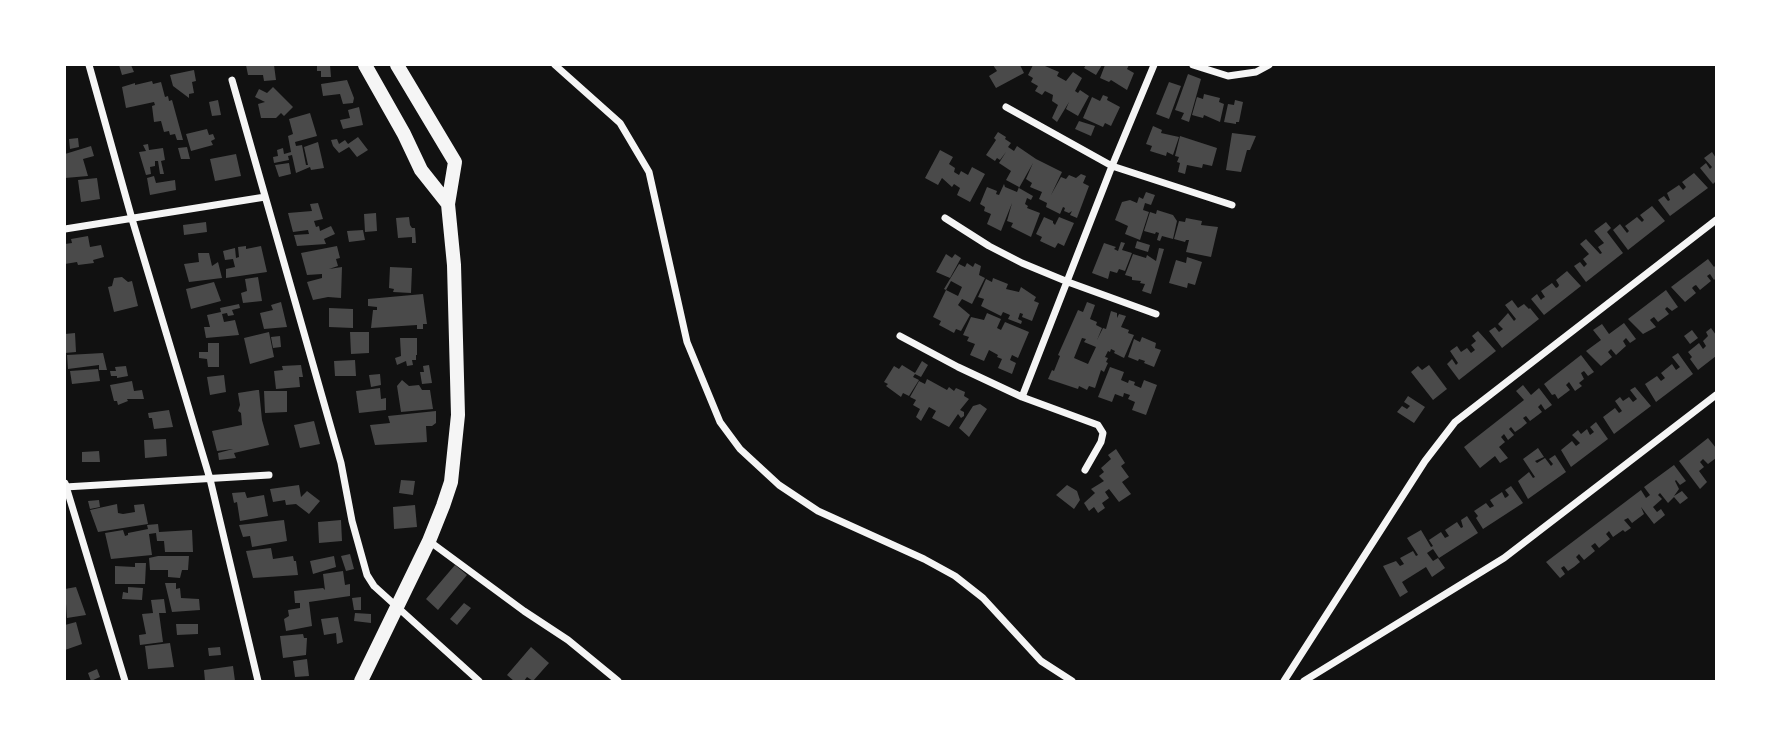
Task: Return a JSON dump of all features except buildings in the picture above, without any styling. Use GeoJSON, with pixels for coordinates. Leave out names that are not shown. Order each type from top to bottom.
{"type":"FeatureCollection","features":[{"type":"Feature","properties":{"kind":"main road"},"geometry":{"type":"LineString","coordinates":[[365,65],[421,170],[448,204]]}},
{"type":"Feature","properties":{"kind":"main road"},"geometry":{"type":"LineString","coordinates":[[361,681],[429,541],[451,482],[458,415],[454,265],[448,204],[454,162],[397,65]]}},
{"type":"Feature","properties":{"kind":"street"},"geometry":{"type":"LineString","coordinates":[[89,65],[132,219],[211,479],[258,681]]}},
{"type":"Feature","properties":{"kind":"street"},"geometry":{"type":"LineString","coordinates":[[555,65],[620,123],[649,172],[687,342],[720,422],[740,450],[779,485],[818,511],[955,576],[983,598],[1041,661],[1072,681]]}},
{"type":"Feature","properties":{"kind":"street"},"geometry":{"type":"LineString","coordinates":[[1022,397],[1154,65]]}},
{"type":"Feature","properties":{"kind":"street"},"geometry":{"type":"LineString","coordinates":[[1193,65],[1228,76],[1256,72],[1269,65]]}},
{"type":"Feature","properties":{"kind":"street"},"geometry":{"type":"LineString","coordinates":[[232,80],[341,463],[352,521],[367,575],[374,586],[480,681]]}},
{"type":"Feature","properties":{"kind":"street"},"geometry":{"type":"LineString","coordinates":[[1006,107],[1112,166],[1232,205]]}},
{"type":"Feature","properties":{"kind":"street"},"geometry":{"type":"LineString","coordinates":[[65,229],[265,197]]}},
{"type":"Feature","properties":{"kind":"street"},"geometry":{"type":"LineString","coordinates":[[945,218],[989,246],[1068,282],[1156,314]]}},
{"type":"Feature","properties":{"kind":"street"},"geometry":{"type":"LineString","coordinates":[[1284,681],[1425,461],[1455,422],[1716,220]]}},
{"type":"Feature","properties":{"kind":"street"},"geometry":{"type":"LineString","coordinates":[[901,336],[1022,397],[1098,425],[1103,433],[1101,442],[1085,470]]}},
{"type":"Feature","properties":{"kind":"street"},"geometry":{"type":"LineString","coordinates":[[1304,681],[1504,558],[1716,395]]}},
{"type":"Feature","properties":{"kind":"street"},"geometry":{"type":"LineString","coordinates":[[125,681],[65,486],[269,475]]}},
{"type":"Feature","properties":{"kind":"street"},"geometry":{"type":"LineString","coordinates":[[429,541],[568,640],[618,681]]}},
{"type":"Feature","properties":{"kind":"street"},"geometry":{"type":"LineString","coordinates":[[1322,670],[1326,681]]}}]}
